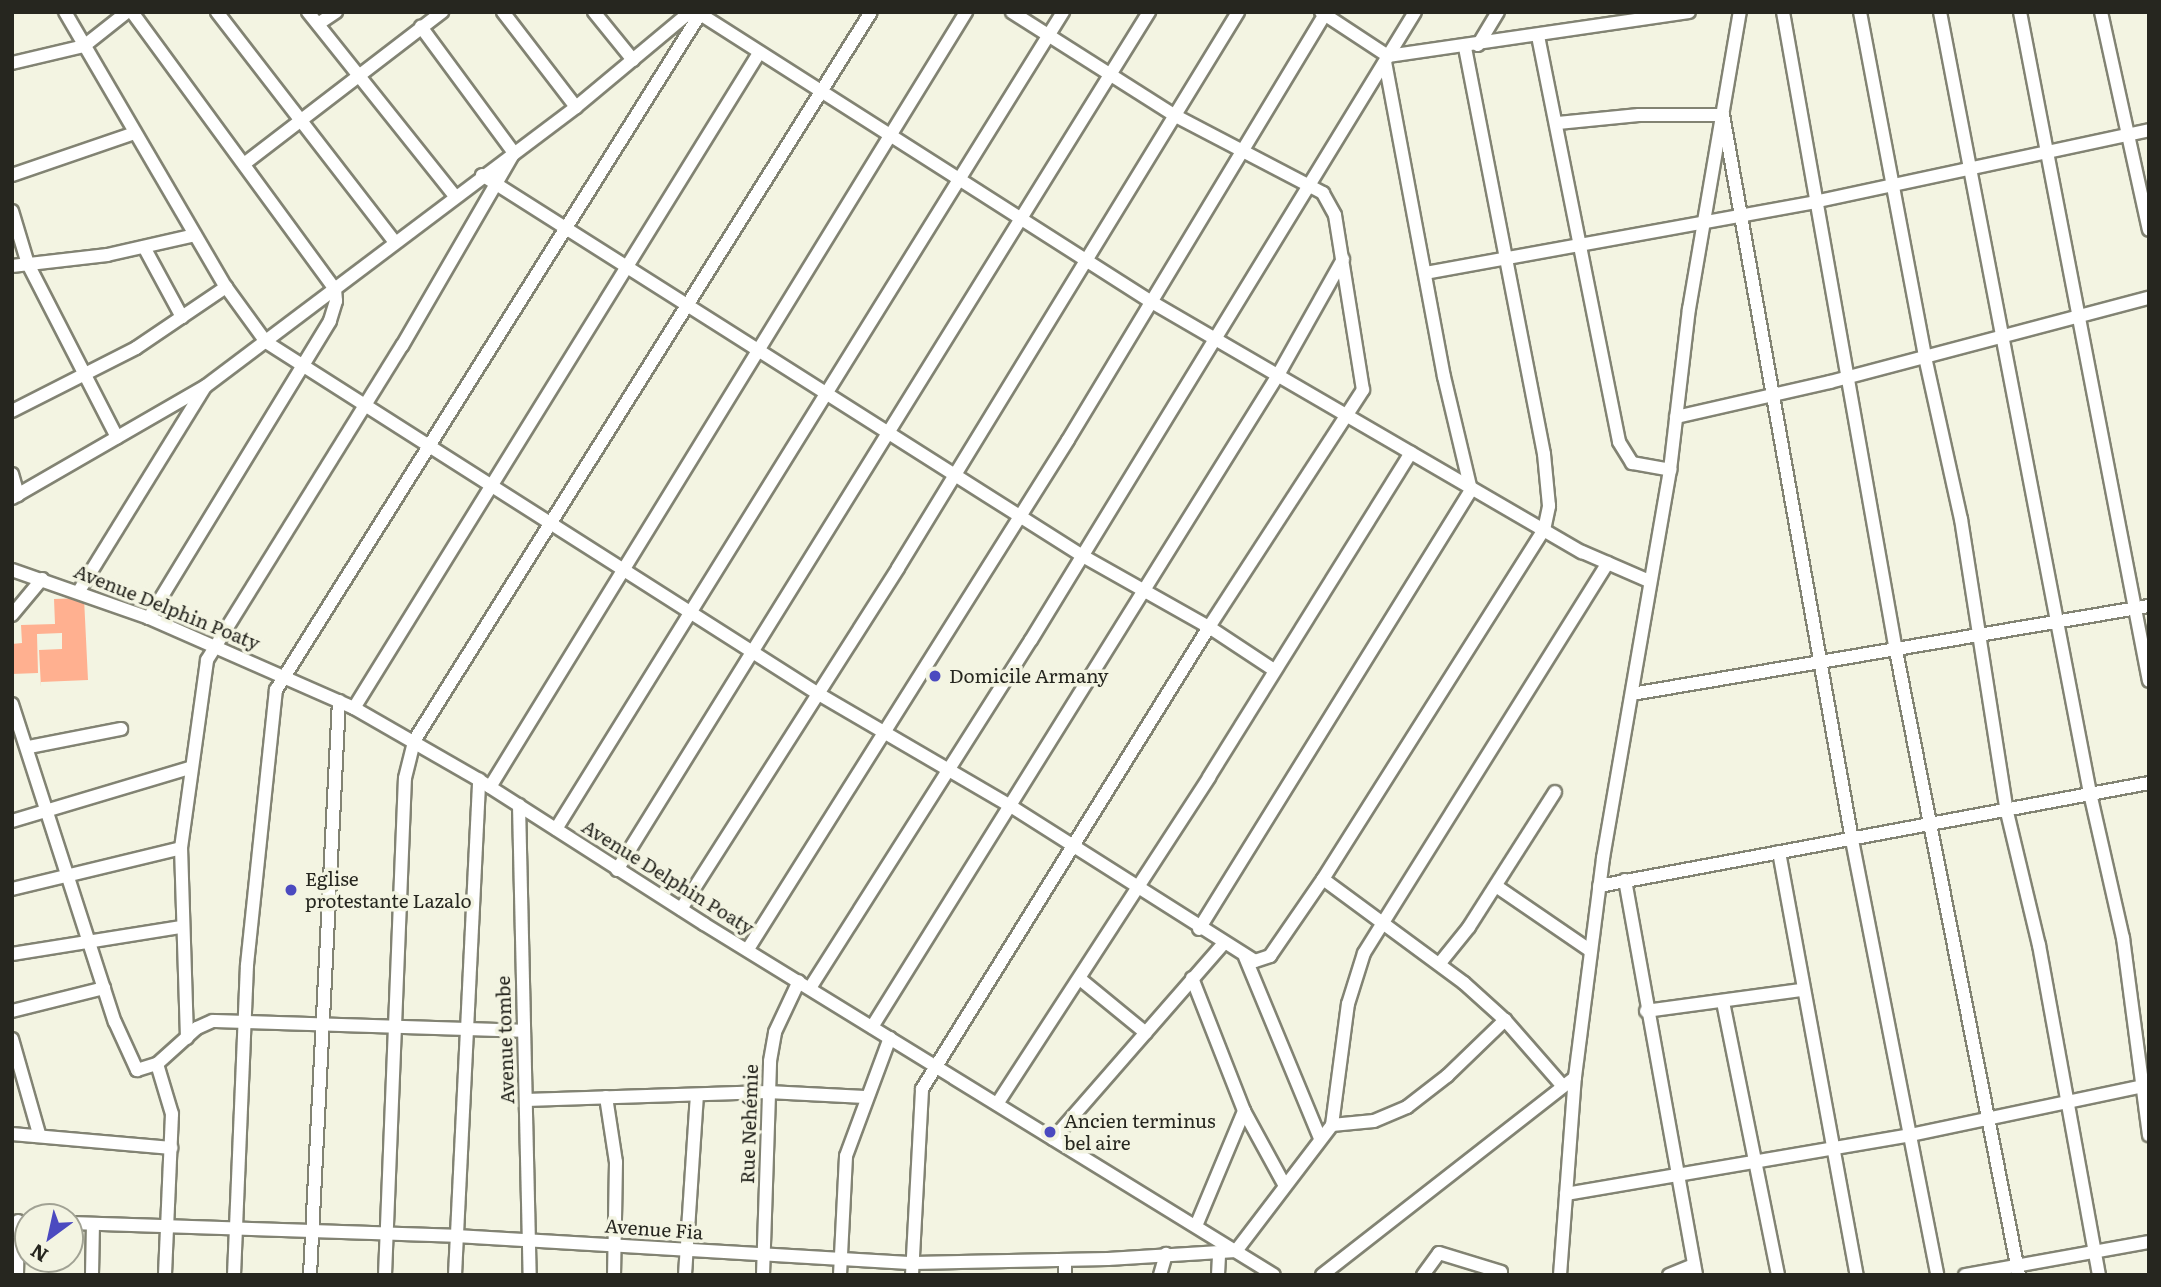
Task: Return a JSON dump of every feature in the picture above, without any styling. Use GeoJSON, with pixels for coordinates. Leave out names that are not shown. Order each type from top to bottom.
{"type":"FeatureCollection","features":[{"type":"Feature","properties":{"kind":"street"},"geometry":{"type":"LineString","coordinates":[[65,12],[226,287],[266,342],[488,486],[692,611],[817,693],[947,767],[1199,929],[1255,961],[1270,956],[1322,879],[1544,530],[1549,506],[1544,454],[1506,260],[1472,46],[1498,12]]}},
{"type":"Feature","properties":{"kind":"street"},"geometry":{"type":"LineString","coordinates":[[12,63],[83,46],[130,12],[335,289],[333,313],[149,618]]}},
{"type":"Feature","properties":{"kind":"street"},"geometry":{"type":"LineString","coordinates":[[217,12],[302,118],[395,242]]}},
{"type":"Feature","properties":{"kind":"street"},"geometry":{"type":"LineString","coordinates":[[308,12],[455,196]]}},
{"type":"Feature","properties":{"kind":"street"},"geometry":{"type":"LineString","coordinates":[[318,24],[336,12]]}},
{"type":"Feature","properties":{"kind":"street"},"geometry":{"type":"LineString","coordinates":[[244,164],[442,12]]}},
{"type":"Feature","properties":{"kind":"street"},"geometry":{"type":"LineString","coordinates":[[503,12],[576,107]]}},
{"type":"Feature","properties":{"kind":"street"},"geometry":{"type":"LineString","coordinates":[[594,12],[633,60]]}},
{"type":"Feature","properties":{"kind":"street"},"geometry":{"type":"LineString","coordinates":[[385,1275],[392,1174],[405,778],[414,741],[552,526],[872,12]]}},
{"type":"Feature","properties":{"kind":"street"},"geometry":{"type":"LineString","coordinates":[[455,1275],[466,1031],[484,783],[625,569],[893,138],[966,12]]}},
{"type":"Feature","properties":{"kind":"street"},"geometry":{"type":"LineString","coordinates":[[912,1269],[922,1089],[1075,850],[1209,627],[1363,390],[1343,259],[1331,201],[1312,184],[1241,152],[1174,115],[1012,12]]}},
{"type":"Feature","properties":{"kind":"street"},"geometry":{"type":"LineString","coordinates":[[556,829],[1063,12]]}},
{"type":"Feature","properties":{"kind":"street"},"geometry":{"type":"LineString","coordinates":[[617,870],[889,432],[1025,219],[1149,12]]}},
{"type":"Feature","properties":{"kind":"street"},"geometry":{"type":"LineString","coordinates":[[681,909],[955,476],[1238,12]]}},
{"type":"Feature","properties":{"kind":"street","name":"Rue Nehémie"},"geometry":{"type":"LineString","coordinates":[[763,1275],[768,1091],[775,1032],[1081,555],[1312,184],[1415,12]]}},
{"type":"Feature","properties":{"kind":"street"},"geometry":{"type":"LineString","coordinates":[[1386,59],[1538,36],[1629,17],[1689,12]]}},
{"type":"Feature","properties":{"kind":"street"},"geometry":{"type":"LineString","coordinates":[[1560,1275],[1575,1077],[1599,886],[1670,470],[1703,223],[1740,12]]}},
{"type":"Feature","properties":{"kind":"street"},"geometry":{"type":"LineString","coordinates":[[1783,12],[1814,202],[1896,651],[2018,1270]]}},
{"type":"Feature","properties":{"kind":"street"},"geometry":{"type":"LineString","coordinates":[[1860,12],[1925,357],[1961,519],[2006,808],[2039,945],[2099,1275]]}},
{"type":"Feature","properties":{"kind":"street"},"geometry":{"type":"LineString","coordinates":[[1940,12],[2090,793],[2123,938],[2149,1135]]}},
{"type":"Feature","properties":{"kind":"street"},"geometry":{"type":"LineString","coordinates":[[2020,12],[2044,154],[2149,681]]}},
{"type":"Feature","properties":{"kind":"street"},"geometry":{"type":"LineString","coordinates":[[2101,12],[2149,230]]}},
{"type":"Feature","properties":{"kind":"street"},"geometry":{"type":"LineString","coordinates":[[12,474],[15,497],[206,386],[482,175],[576,107],[696,13]]}},
{"type":"Feature","properties":{"kind":"street"},"geometry":{"type":"LineString","coordinates":[[696,13],[1025,219],[1150,301],[1471,490],[1608,563],[1649,581]]}},
{"type":"Feature","properties":{"kind":"street"},"geometry":{"type":"LineString","coordinates":[[234,1275],[244,1021],[267,743],[282,676],[429,446],[696,13]]}},
{"type":"Feature","properties":{"kind":"street"},"geometry":{"type":"LineString","coordinates":[[748,949],[1020,513],[1324,13],[1386,59],[1425,273],[1471,490],[1199,929]]}},
{"type":"Feature","properties":{"kind":"street"},"geometry":{"type":"LineString","coordinates":[[421,27],[514,153]]}},
{"type":"Feature","properties":{"kind":"street"},"geometry":{"type":"LineString","coordinates":[[1538,36],[1624,456],[1641,466],[1670,470]]}},
{"type":"Feature","properties":{"kind":"street"},"geometry":{"type":"LineString","coordinates":[[354,708],[488,486],[627,270],[758,53]]}},
{"type":"Feature","properties":{"kind":"street"},"geometry":{"type":"LineString","coordinates":[[1558,124],[1639,115],[1723,115]]}},
{"type":"Feature","properties":{"kind":"street"},"geometry":{"type":"LineString","coordinates":[[1723,115],[1852,840],[1937,1275]]}},
{"type":"Feature","properties":{"kind":"street"},"geometry":{"type":"LineString","coordinates":[[1425,273],[1814,202],[2149,130]]}},
{"type":"Feature","properties":{"kind":"street"},"geometry":{"type":"LineString","coordinates":[[12,175],[135,133]]}},
{"type":"Feature","properties":{"kind":"street"},"geometry":{"type":"LineString","coordinates":[[187,1038],[180,926],[181,848],[207,660],[498,186],[514,153]]}},
{"type":"Feature","properties":{"kind":"street"},"geometry":{"type":"LineString","coordinates":[[482,175],[562,230],[828,393],[955,476],[1020,513],[1081,555],[1209,627],[1274,670]]}},
{"type":"Feature","properties":{"kind":"street"},"geometry":{"type":"LineString","coordinates":[[12,211],[28,264],[117,437]]}},
{"type":"Feature","properties":{"kind":"street"},"geometry":{"type":"LineString","coordinates":[[12,266],[144,247],[195,235]]}},
{"type":"Feature","properties":{"kind":"street"},"geometry":{"type":"LineString","coordinates":[[144,247],[182,317]]}},
{"type":"Feature","properties":{"kind":"street"},"geometry":{"type":"LineString","coordinates":[[872,1027],[1278,375],[1343,259]]}},
{"type":"Feature","properties":{"kind":"street"},"geometry":{"type":"LineString","coordinates":[[12,411],[87,375],[226,287]]}},
{"type":"Feature","properties":{"kind":"street"},"geometry":{"type":"LineString","coordinates":[[1676,416],[1848,377],[2149,298]]}},
{"type":"Feature","properties":{"kind":"street"},"geometry":{"type":"LineString","coordinates":[[79,591],[206,386]]}},
{"type":"Feature","properties":{"kind":"street"},"geometry":{"type":"LineString","coordinates":[[997,1104],[1080,979],[1411,453]]}},
{"type":"Feature","properties":{"kind":"street"},"geometry":{"type":"LineString","coordinates":[[1236,1251],[1332,1125],[1353,982],[1383,919],[1608,563]]}},
{"type":"Feature","properties":{"kind":"street","name":"Avenue Delphin Poaty"},"geometry":{"type":"LineString","coordinates":[[12,570],[79,591],[215,645],[354,708],[414,741],[519,805],[617,870],[1274,1275]]}},
{"type":"Feature","properties":{"kind":"street"},"geometry":{"type":"LineString","coordinates":[[12,615],[43,579]]}},
{"type":"Feature","properties":{"kind":"street"},"geometry":{"type":"LineString","coordinates":[[1632,694],[1822,664],[2149,606]]}},
{"type":"Feature","properties":{"kind":"street"},"geometry":{"type":"LineString","coordinates":[[310,1275],[339,701]]}},
{"type":"Feature","properties":{"kind":"street"},"geometry":{"type":"LineString","coordinates":[[12,704],[29,747],[92,940],[104,988],[133,1067],[142,1072],[157,1064],[205,1023],[244,1021],[396,1029],[524,1031]]}},
{"type":"Feature","properties":{"kind":"street"},"geometry":{"type":"LineString","coordinates":[[29,747],[121,729]]}},
{"type":"Feature","properties":{"kind":"street"},"geometry":{"type":"LineString","coordinates":[[12,821],[190,768]]}},
{"type":"Feature","properties":{"kind":"street"},"geometry":{"type":"LineString","coordinates":[[1599,886],[2149,783]]}},
{"type":"Feature","properties":{"kind":"street"},"geometry":{"type":"LineString","coordinates":[[1440,963],[1496,886],[1555,792]]}},
{"type":"Feature","properties":{"kind":"street","name":"Avenue tombe"},"geometry":{"type":"LineString","coordinates":[[519,805],[530,1275]]}},
{"type":"Feature","properties":{"kind":"street"},"geometry":{"type":"LineString","coordinates":[[12,889],[181,848]]}},
{"type":"Feature","properties":{"kind":"street"},"geometry":{"type":"LineString","coordinates":[[1779,852],[1801,990],[1835,1149],[1857,1275]]}},
{"type":"Feature","properties":{"kind":"street"},"geometry":{"type":"LineString","coordinates":[[1322,879],[1383,919],[1440,963],[1505,1020],[1562,1085]]}},
{"type":"Feature","properties":{"kind":"street"},"geometry":{"type":"LineString","coordinates":[[1625,880],[1646,1012],[1695,1270],[1670,1275]]}},
{"type":"Feature","properties":{"kind":"street"},"geometry":{"type":"LineString","coordinates":[[1496,886],[1591,951]]}},
{"type":"Feature","properties":{"kind":"street"},"geometry":{"type":"LineString","coordinates":[[12,954],[180,926]]}},
{"type":"Feature","properties":{"kind":"street"},"geometry":{"type":"LineString","coordinates":[[1053,1139],[1223,944]]}},
{"type":"Feature","properties":{"kind":"street"},"geometry":{"type":"LineString","coordinates":[[1245,957],[1320,1138]]}},
{"type":"Feature","properties":{"kind":"street"},"geometry":{"type":"LineString","coordinates":[[1192,978],[1244,1111],[1285,1186]]}},
{"type":"Feature","properties":{"kind":"street"},"geometry":{"type":"LineString","coordinates":[[1080,979],[1146,1033]]}},
{"type":"Feature","properties":{"kind":"street"},"geometry":{"type":"LineString","coordinates":[[12,1011],[104,988]]}},
{"type":"Feature","properties":{"kind":"street"},"geometry":{"type":"LineString","coordinates":[[1646,1012],[1801,990]]}},
{"type":"Feature","properties":{"kind":"street"},"geometry":{"type":"LineString","coordinates":[[1723,1002],[1778,1275]]}},
{"type":"Feature","properties":{"kind":"street"},"geometry":{"type":"LineString","coordinates":[[1332,1125],[1374,1121],[1407,1107],[1447,1076],[1505,1020]]}},
{"type":"Feature","properties":{"kind":"street"},"geometry":{"type":"LineString","coordinates":[[839,1275],[846,1156],[865,1097],[890,1038]]}},
{"type":"Feature","properties":{"kind":"street"},"geometry":{"type":"LineString","coordinates":[[12,1039],[38,1135]]}},
{"type":"Feature","properties":{"kind":"street"},"geometry":{"type":"LineString","coordinates":[[157,1064],[172,1114],[165,1275]]}},
{"type":"Feature","properties":{"kind":"street"},"geometry":{"type":"LineString","coordinates":[[1322,1275],[1575,1077]]}},
{"type":"Feature","properties":{"kind":"street"},"geometry":{"type":"LineString","coordinates":[[1566,1194],[1911,1135],[2144,1086]]}},
{"type":"Feature","properties":{"kind":"street"},"geometry":{"type":"LineString","coordinates":[[526,1100],[768,1091],[865,1097]]}},
{"type":"Feature","properties":{"kind":"street"},"geometry":{"type":"LineString","coordinates":[[685,1275],[697,1095]]}},
{"type":"Feature","properties":{"kind":"street"},"geometry":{"type":"LineString","coordinates":[[606,1097],[616,1162],[614,1275]]}},
{"type":"Feature","properties":{"kind":"street"},"geometry":{"type":"LineString","coordinates":[[1196,1226],[1244,1111]]}},
{"type":"Feature","properties":{"kind":"street"},"geometry":{"type":"LineString","coordinates":[[12,1134],[171,1148]]}},
{"type":"Feature","properties":{"kind":"street","name":"Avenue Fia"},"geometry":{"type":"LineString","coordinates":[[84,1224],[531,1240],[841,1259],[912,1269],[987,1268],[1065,1260],[1236,1251]]}},
{"type":"Feature","properties":{"kind":"street"},"geometry":{"type":"LineString","coordinates":[[92,1275],[93,1224]]}},
{"type":"Feature","properties":{"kind":"street"},"geometry":{"type":"LineString","coordinates":[[1965,1275],[2018,1270],[2149,1242]]}},
{"type":"Feature","properties":{"kind":"street"},"geometry":{"type":"LineString","coordinates":[[1218,1275],[1219,1253]]}},
{"type":"Feature","properties":{"kind":"street"},"geometry":{"type":"LineString","coordinates":[[1423,1275],[1438,1253],[1501,1272]]}},
{"type":"Feature","properties":{"kind":"street"},"geometry":{"type":"LineString","coordinates":[[1160,1275],[1166,1254]]}},
{"type":"Feature","properties":{"kind":"street"},"geometry":{"type":"LineString","coordinates":[[1065,1260],[1065,1275]]}},
{"type":"Feature","properties":{"kind":"shaded area"},"geometry":{"type":"Polygon","coordinates":[[[84,598],[88,680],[41,682],[41,687],[39,650],[62,649],[62,633],[37,634],[38,673],[12,674],[12,644],[22,643],[21,625],[55,624],[54,599],[84,598]]]}},
{"type":"Feature","properties":{"kind":"place","name":"Domicile Armany"},"geometry":{"type":"Point","coordinates":[935,676]}},
{"type":"Feature","properties":{"kind":"place","name":"Eglise protestante Lazalo"},"geometry":{"type":"Point","coordinates":[291,890]}},
{"type":"Feature","properties":{"kind":"place","name":"Ancien terminus bel aire"},"geometry":{"type":"Point","coordinates":[1050,1132]}}]}
